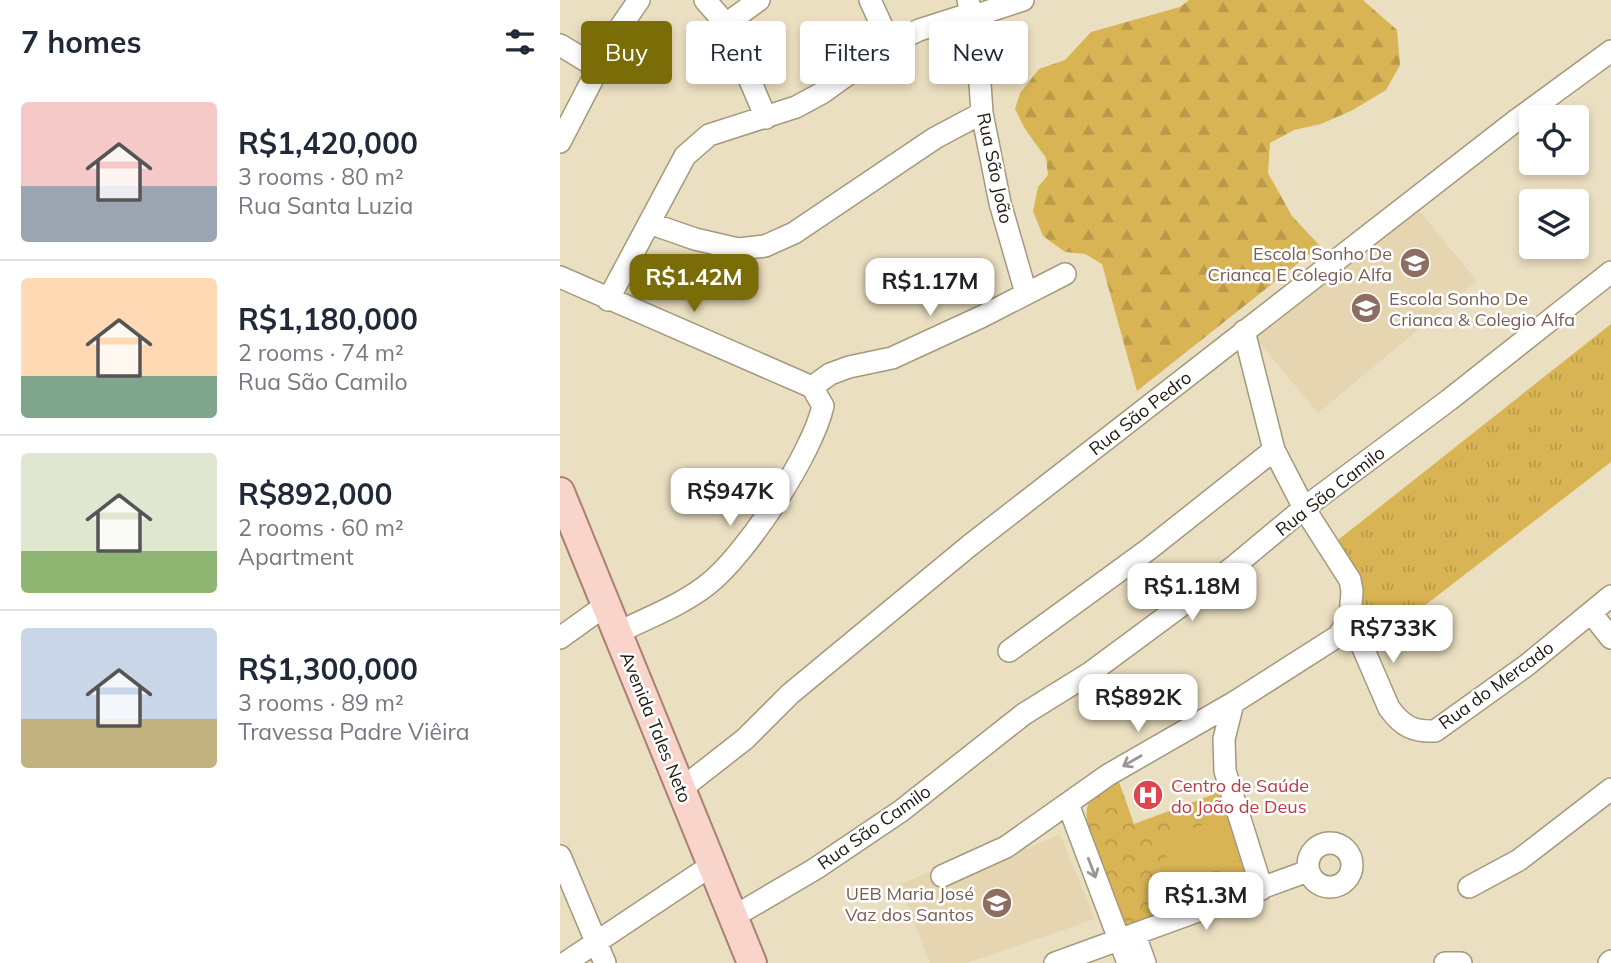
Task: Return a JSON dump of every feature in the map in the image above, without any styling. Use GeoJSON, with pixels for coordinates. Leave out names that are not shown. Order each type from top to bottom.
{"type":"FeatureCollection","features":[{"type":"Feature","properties":{"kind":"main road","name":"Avenida Tales Neto"},"geometry":{"type":"LineString","coordinates":[[560,492],[752,963]]}},
{"type":"Feature","properties":{"kind":"street"},"geometry":{"type":"LineString","coordinates":[[625,21],[639,0]]}},
{"type":"Feature","properties":{"kind":"street"},"geometry":{"type":"LineString","coordinates":[[705,0],[723,21]]}},
{"type":"Feature","properties":{"kind":"street"},"geometry":{"type":"LineString","coordinates":[[730,21],[759,0]]}},
{"type":"Feature","properties":{"kind":"street"},"geometry":{"type":"LineString","coordinates":[[870,0],[880,21]]}},
{"type":"Feature","properties":{"kind":"street"},"geometry":{"type":"LineString","coordinates":[[915,33],[960,17],[971,8],[1023,0]]}},
{"type":"Feature","properties":{"kind":"street","name":"Rua São João"},"geometry":{"type":"LineString","coordinates":[[971,8],[980,66],[982,113],[1000,203],[1026,293]]}},
{"type":"Feature","properties":{"kind":"street"},"geometry":{"type":"LineString","coordinates":[[560,44],[581,57]]}},
{"type":"Feature","properties":{"kind":"street","name":"Rua São Pedro"},"geometry":{"type":"LineString","coordinates":[[681,789],[745,739],[790,694],[969,546],[1514,121],[1611,51]]}},
{"type":"Feature","properties":{"kind":"street"},"geometry":{"type":"LineString","coordinates":[[560,142],[590,84]]}},
{"type":"Feature","properties":{"kind":"street"},"geometry":{"type":"LineString","coordinates":[[751,84],[765,118]]}},
{"type":"Feature","properties":{"kind":"street"},"geometry":{"type":"LineString","coordinates":[[608,300],[685,156],[696,144],[709,135],[796,107],[834,84]]}},
{"type":"Feature","properties":{"kind":"street"},"geometry":{"type":"LineString","coordinates":[[649,223],[738,250],[765,246],[794,233],[935,138],[982,113]]}},
{"type":"Feature","properties":{"kind":"street","name":"Rua São Camilo"},"geometry":{"type":"LineString","coordinates":[[733,917],[815,869],[901,811],[1024,714],[1090,673],[1232,568],[1304,508],[1449,400],[1611,272]]}},
{"type":"Feature","properties":{"kind":"street"},"geometry":{"type":"LineString","coordinates":[[812,387],[830,374],[849,367],[892,358],[1065,274]]}},
{"type":"Feature","properties":{"kind":"street"},"geometry":{"type":"LineString","coordinates":[[560,277],[812,387],[823,406],[805,451],[773,507],[727,567],[686,599],[617,632]]}},
{"type":"Feature","properties":{"kind":"street"},"geometry":{"type":"LineString","coordinates":[[942,876],[1006,847],[1108,775],[1233,703],[1338,636],[1350,618],[1350,580],[1304,508],[1273,450],[1244,331]]}},
{"type":"Feature","properties":{"kind":"street"},"geometry":{"type":"LineString","coordinates":[[1009,651],[1149,549],[1273,450]]}},
{"type":"Feature","properties":{"kind":"street","name":"Rua do Mercado"},"geometry":{"type":"LineString","coordinates":[[1350,618],[1389,708],[1406,728],[1423,732],[1435,731],[1527,666],[1611,596]]}},
{"type":"Feature","properties":{"kind":"street"},"geometry":{"type":"LineString","coordinates":[[560,638],[606,605]]}},
{"type":"Feature","properties":{"kind":"street"},"geometry":{"type":"LineString","coordinates":[[1591,613],[1611,638]]}},
{"type":"Feature","properties":{"kind":"street"},"geometry":{"type":"LineString","coordinates":[[1223,752],[1226,726],[1233,703]]}},
{"type":"Feature","properties":{"kind":"street"},"geometry":{"type":"LineString","coordinates":[[1202,721],[1210,725],[1223,752],[1233,802],[1262,889]]}},
{"type":"Feature","properties":{"kind":"street"},"geometry":{"type":"LineString","coordinates":[[1469,887],[1519,860],[1611,789]]}},
{"type":"Feature","properties":{"kind":"street"},"geometry":{"type":"LineString","coordinates":[[1068,804],[1127,938],[1145,963]]}},
{"type":"Feature","properties":{"kind":"street"},"geometry":{"type":"LineString","coordinates":[[560,856],[605,963]]}},
{"type":"Feature","properties":{"kind":"street"},"geometry":{"type":"LineString","coordinates":[[565,963],[712,865]]}},
{"type":"Feature","properties":{"kind":"street"},"geometry":{"type":"LineString","coordinates":[[1055,963],[1308,870]]}},
{"type":"Feature","properties":{"kind":"street"},"geometry":{"type":"LineString","coordinates":[[1127,938],[1128,963]]}},
{"type":"Feature","properties":{"kind":"street"},"geometry":{"type":"LineString","coordinates":[[1445,963],[1461,963]]}},
{"type":"Feature","properties":{"kind":"shaded area","name":"Escola Sonho De Crianca & Colegio Alfa"},"geometry":{"type":"Polygon","coordinates":[[[1416,207],[1477,281],[1318,413],[1253,335],[1416,207]]]}},
{"type":"Feature","properties":{"kind":"shaded area","name":"UEB Maria José Vaz dos Santos"},"geometry":{"type":"Polygon","coordinates":[[[1060,834],[1095,919],[967,963],[930,963],[899,884],[933,871],[939,886],[1060,834]]]}},
{"type":"Feature","properties":{"kind":"green space"},"geometry":{"type":"Polygon","coordinates":[[[1189,0],[1363,0],[1397,30],[1400,65],[1386,90],[1353,110],[1321,124],[1294,130],[1270,143],[1268,173],[1292,216],[1320,246],[1137,391],[1102,264],[1085,254],[1065,252],[1043,236],[1033,211],[1038,187],[1048,175],[1046,158],[1025,129],[1015,109],[1020,93],[1039,69],[1065,60],[1091,32],[1180,7],[1189,0]]]}},
{"type":"Feature","properties":{"kind":"green space"},"geometry":{"type":"Polygon","coordinates":[[[1611,324],[1611,462],[1376,643],[1358,604],[1356,572],[1338,540],[1611,324]]]}},
{"type":"Feature","properties":{"kind":"green space"},"geometry":{"type":"Polygon","coordinates":[[[1119,782],[1134,824],[1212,795],[1223,787],[1252,876],[1232,888],[1127,926],[1098,862],[1087,825],[1087,810],[1091,798],[1119,782]]]}},
{"type":"Feature","properties":{"kind":"green space"},"geometry":{"type":"Polygon","coordinates":[[[1227,816],[1243,859],[1176,883],[1160,840],[1227,816]]]}},
{"type":"Feature","properties":{"kind":"place","name":"Escola Sonho De Crianca E Colegio Alfa"},"geometry":{"type":"Point","coordinates":[1415,263]}},
{"type":"Feature","properties":{"kind":"place","name":"Escola Sonho De Crianca & Colegio Alfa"},"geometry":{"type":"Point","coordinates":[1366,308]}},
{"type":"Feature","properties":{"kind":"place","name":"Centro de Saúde do João de Deus"},"geometry":{"type":"Point","coordinates":[1148,795]}},
{"type":"Feature","properties":{"kind":"place","name":"UEB Maria José Vaz dos Santos"},"geometry":{"type":"Point","coordinates":[997,903]}}]}
